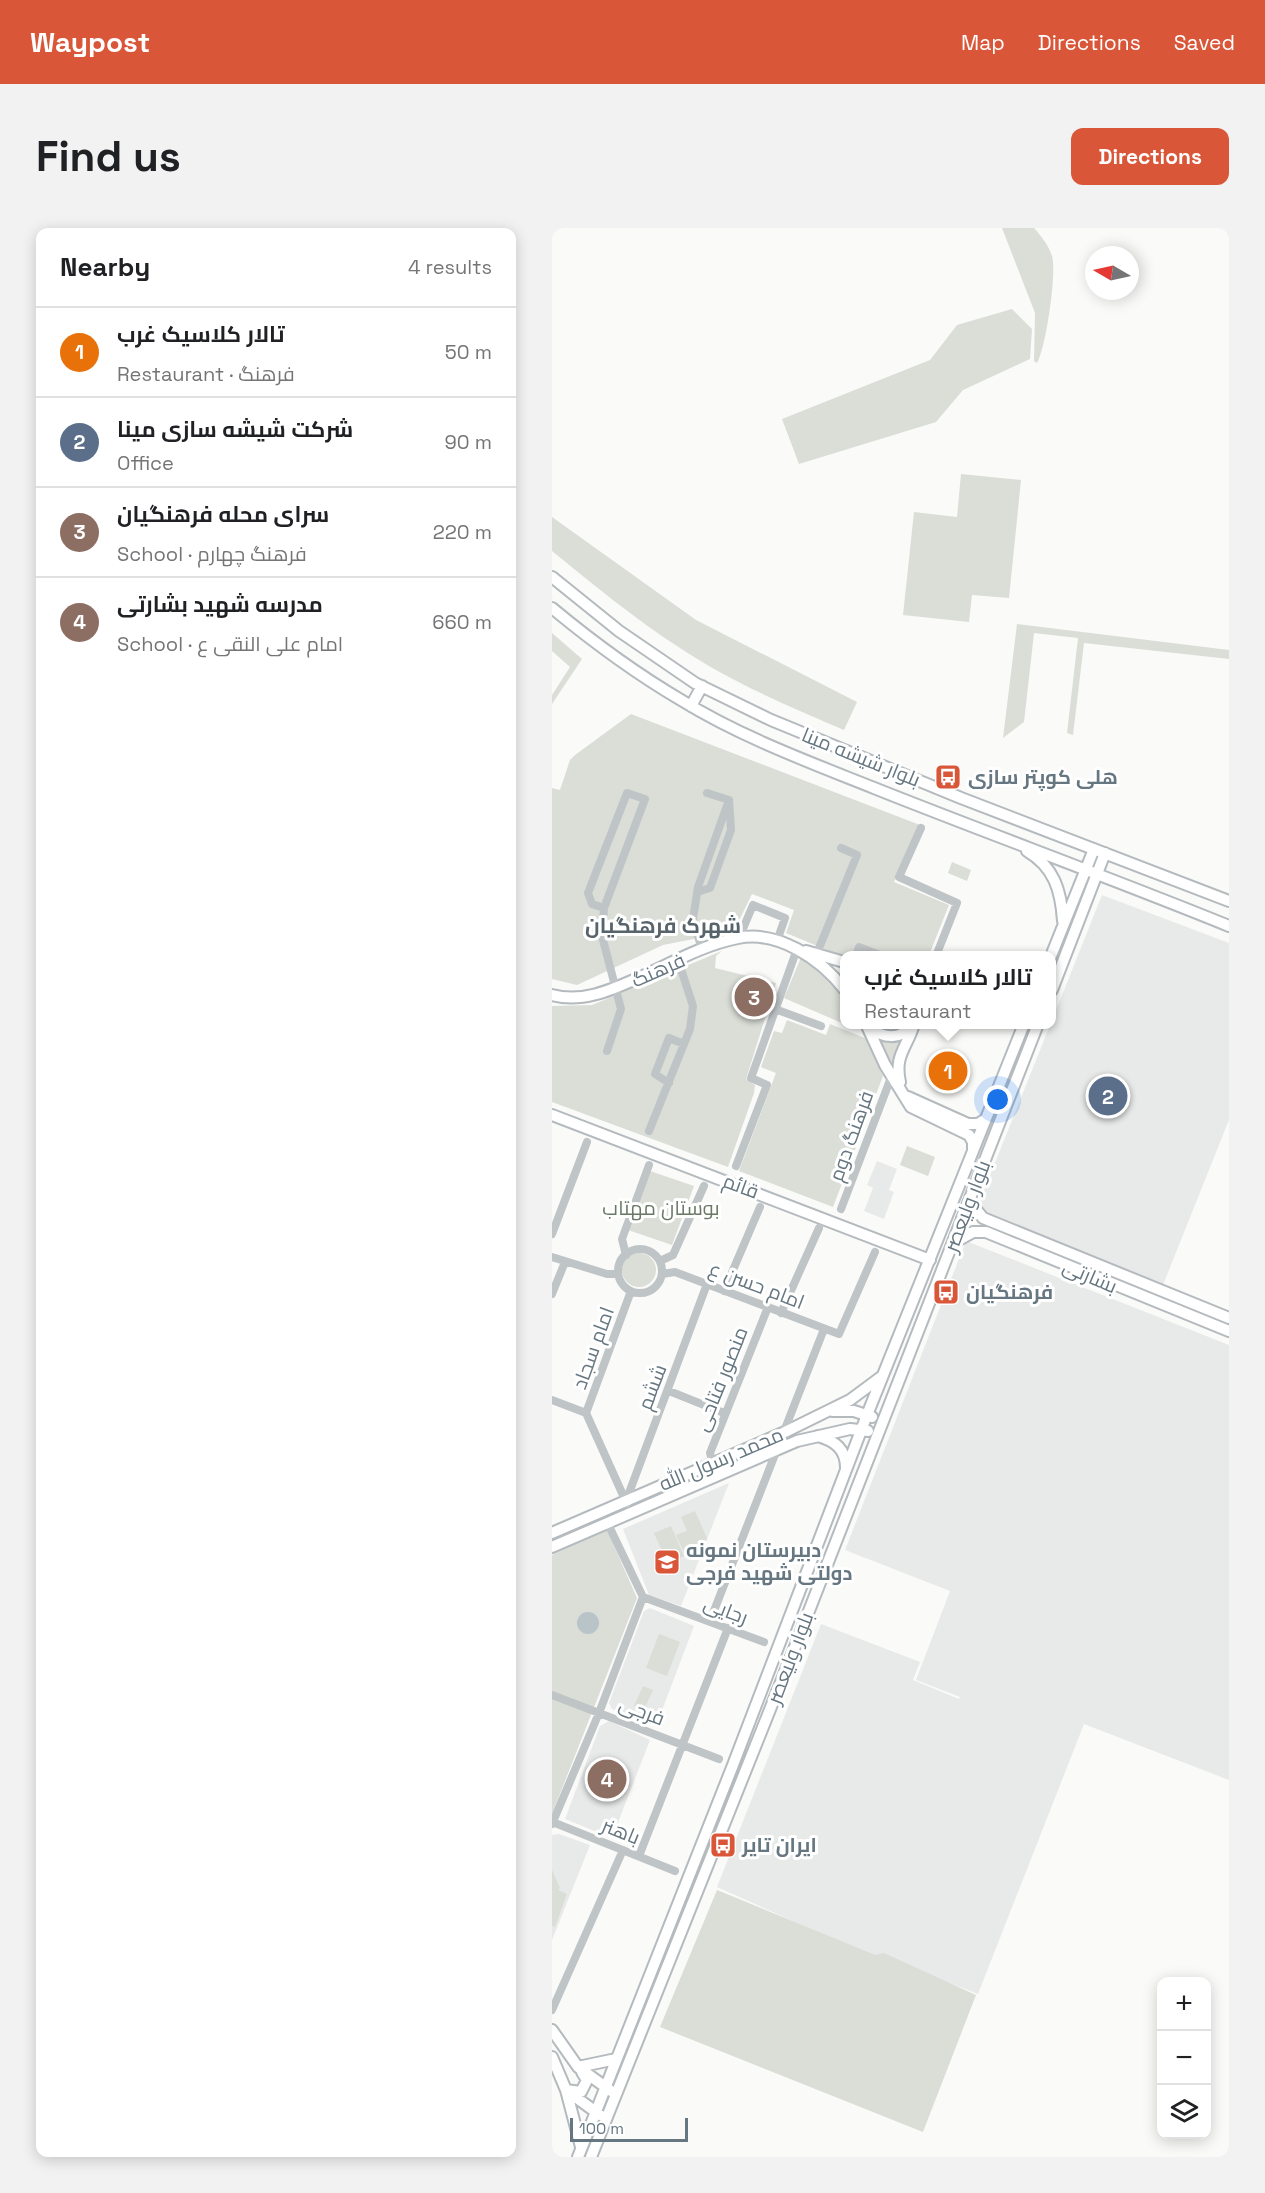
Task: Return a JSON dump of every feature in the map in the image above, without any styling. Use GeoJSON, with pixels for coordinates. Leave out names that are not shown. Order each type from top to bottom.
{"type":"FeatureCollection","features":[{"type":"Feature","properties":{"kind":"main road","name":"بلوار شیشه مینا"},"geometry":{"type":"LineString","coordinates":[[552,577],[619,631],[702,686],[771,720],[961,798],[1229,901]]}},
{"type":"Feature","properties":{"kind":"main road","name":"بلوار شیشه مینا"},"geometry":{"type":"LineString","coordinates":[[552,608],[602,648],[691,706],[764,743],[1016,845],[1086,868],[1229,926]]}},
{"type":"Feature","properties":{"kind":"main road"},"geometry":{"type":"LineString","coordinates":[[691,706],[702,686]]}},
{"type":"Feature","properties":{"kind":"main road"},"geometry":{"type":"LineString","coordinates":[[1016,845],[1045,866],[1055,878],[1060,890],[1063,926]]}},
{"type":"Feature","properties":{"kind":"main road"},"geometry":{"type":"LineString","coordinates":[[1053,951],[1094,849]]}},
{"type":"Feature","properties":{"kind":"main road"},"geometry":{"type":"LineString","coordinates":[[1056,980],[1105,854]]}},
{"type":"Feature","properties":{"kind":"main road","name":"فرهنگ"},"geometry":{"type":"LineString","coordinates":[[552,995],[583,997],[615,989],[702,950],[739,938],[777,941],[828,968],[840,984]]}},
{"type":"Feature","properties":{"kind":"main road","name":"فرهنگ"},"geometry":{"type":"LineString","coordinates":[[796,950],[817,953],[840,961]]}},
{"type":"Feature","properties":{"kind":"main road"},"geometry":{"type":"LineString","coordinates":[[869,1029],[911,1107],[966,1128],[986,1119],[991,1125],[998,1124]]}},
{"type":"Feature","properties":{"kind":"main road"},"geometry":{"type":"LineString","coordinates":[[871,1029],[877,1034],[894,1036],[903,1034],[908,1029]]}},
{"type":"Feature","properties":{"kind":"main road"},"geometry":{"type":"LineString","coordinates":[[903,1094],[897,1067],[911,1029]]}},
{"type":"Feature","properties":{"kind":"main road","name":"بلوار ولیعصر"},"geometry":{"type":"LineString","coordinates":[[579,2153],[867,1415],[1022,1029]]}},
{"type":"Feature","properties":{"kind":"main road","name":"بلوار ولیعصر"},"geometry":{"type":"LineString","coordinates":[[591,2157],[791,1657],[881,1421],[1036,1029]]}},
{"type":"Feature","properties":{"kind":"main road","name":"قائم"},"geometry":{"type":"LineString","coordinates":[[552,1115],[930,1260]]}},
{"type":"Feature","properties":{"kind":"main road"},"geometry":{"type":"LineString","coordinates":[[966,1128],[973,1142],[971,1157]]}},
{"type":"Feature","properties":{"kind":"main road"},"geometry":{"type":"LineString","coordinates":[[976,1145],[985,1146],[988,1152]]}},
{"type":"Feature","properties":{"kind":"main road","name":"بشارتی"},"geometry":{"type":"LineString","coordinates":[[969,1201],[983,1218],[1229,1318]]}},
{"type":"Feature","properties":{"kind":"main road","name":"بشارتی"},"geometry":{"type":"LineString","coordinates":[[953,1243],[973,1232],[986,1232],[1229,1331]]}},
{"type":"Feature","properties":{"kind":"main road","name":"محمد رسول الله"},"geometry":{"type":"LineString","coordinates":[[552,1533],[785,1432],[850,1400],[884,1375]]}},
{"type":"Feature","properties":{"kind":"main road"},"geometry":{"type":"LineString","coordinates":[[814,1416],[844,1409],[881,1421]]}},
{"type":"Feature","properties":{"kind":"main road"},"geometry":{"type":"LineString","coordinates":[[814,1416],[828,1417],[830,1422],[820,1434],[832,1440],[842,1450],[846,1461],[846,1473]]}},
{"type":"Feature","properties":{"kind":"main road","name":"محمد رسول الله"},"geometry":{"type":"LineString","coordinates":[[552,1547],[778,1449],[820,1434],[863,1429],[877,1434]]}},
{"type":"Feature","properties":{"kind":"main road"},"geometry":{"type":"LineString","coordinates":[[552,2030],[587,2080],[581,2092],[566,2090]]}},
{"type":"Feature","properties":{"kind":"main road"},"geometry":{"type":"LineString","coordinates":[[552,2057],[566,2090],[580,2137],[579,2153]]}},
{"type":"Feature","properties":{"kind":"main road"},"geometry":{"type":"LineString","coordinates":[[578,2067],[616,2059]]}},
{"type":"Feature","properties":{"kind":"main road"},"geometry":{"type":"LineString","coordinates":[[578,2067],[604,2088],[616,2094]]}},
{"type":"Feature","properties":{"kind":"main road"},"geometry":{"type":"LineString","coordinates":[[566,2090],[594,2113],[606,2118]]}},
{"type":"Feature","properties":{"kind":"street"},"geometry":{"type":"LineString","coordinates":[[604,908],[592,904],[588,893],[627,793],[645,799],[604,908],[602,936],[621,1010],[607,1051]]}},
{"type":"Feature","properties":{"kind":"street"},"geometry":{"type":"LineString","coordinates":[[707,793],[729,800]]}},
{"type":"Feature","properties":{"kind":"street"},"geometry":{"type":"LineString","coordinates":[[698,892],[710,888],[731,830],[729,800]]}},
{"type":"Feature","properties":{"kind":"street"},"geometry":{"type":"LineString","coordinates":[[702,950],[693,919],[698,892],[729,800]]}},
{"type":"Feature","properties":{"kind":"street"},"geometry":{"type":"LineString","coordinates":[[921,828],[899,877],[957,903],[938,951]]}},
{"type":"Feature","properties":{"kind":"street"},"geometry":{"type":"LineString","coordinates":[[817,953],[857,855],[841,848]]}},
{"type":"Feature","properties":{"kind":"street"},"geometry":{"type":"LineString","coordinates":[[739,938],[753,905],[785,918],[777,941]]}},
{"type":"Feature","properties":{"kind":"street"},"geometry":{"type":"LineString","coordinates":[[858,951],[859,947],[869,951]]}},
{"type":"Feature","properties":{"kind":"street"},"geometry":{"type":"LineString","coordinates":[[736,1166],[767,1084],[751,1078],[796,950]]}},
{"type":"Feature","properties":{"kind":"street"},"geometry":{"type":"LineString","coordinates":[[650,1131],[690,1029],[693,1006],[678,960]]}},
{"type":"Feature","properties":{"kind":"street"},"geometry":{"type":"LineString","coordinates":[[775,1008],[821,1026]]}},
{"type":"Feature","properties":{"kind":"street"},"geometry":{"type":"LineString","coordinates":[[669,1083],[655,1074],[669,1038],[684,1044]]}},
{"type":"Feature","properties":{"kind":"street","name":"فرهنگ دوم"},"geometry":{"type":"LineString","coordinates":[[842,1209],[892,1075]]}},
{"type":"Feature","properties":{"kind":"street"},"geometry":{"type":"LineString","coordinates":[[552,1234],[587,1142]]}},
{"type":"Feature","properties":{"kind":"street"},"geometry":{"type":"LineString","coordinates":[[626,1255],[622,1239],[649,1165]]}},
{"type":"Feature","properties":{"kind":"street"},"geometry":{"type":"LineString","coordinates":[[660,1261],[673,1255],[704,1186]]}},
{"type":"Feature","properties":{"kind":"street"},"geometry":{"type":"LineString","coordinates":[[724,1291],[760,1207]]}},
{"type":"Feature","properties":{"kind":"street"},"geometry":{"type":"LineString","coordinates":[[782,1312],[819,1228]]}},
{"type":"Feature","properties":{"kind":"street"},"geometry":{"type":"LineString","coordinates":[[644,1250],[660,1261],[662,1274],[651,1291],[631,1292],[622,1284],[618,1274],[626,1255],[644,1250]]}},
{"type":"Feature","properties":{"kind":"street","name":"امام حسن ع"},"geometry":{"type":"LineString","coordinates":[[662,1274],[675,1272],[839,1335],[875,1252]]}},
{"type":"Feature","properties":{"kind":"street"},"geometry":{"type":"LineString","coordinates":[[552,1257],[607,1274],[618,1274]]}},
{"type":"Feature","properties":{"kind":"street"},"geometry":{"type":"LineString","coordinates":[[552,1294],[565,1262]]}},
{"type":"Feature","properties":{"kind":"street","name":"ششم"},"geometry":{"type":"LineString","coordinates":[[626,1501],[669,1391],[707,1284]]}},
{"type":"Feature","properties":{"kind":"street","name":"امام سجاد"},"geometry":{"type":"LineString","coordinates":[[631,1292],[586,1413],[632,1514]]}},
{"type":"Feature","properties":{"kind":"street","name":"منصور فتاحی"},"geometry":{"type":"LineString","coordinates":[[713,1464],[710,1453],[724,1413],[768,1307]]}},
{"type":"Feature","properties":{"kind":"street"},"geometry":{"type":"LineString","coordinates":[[710,1621],[824,1329]]}},
{"type":"Feature","properties":{"kind":"street"},"geometry":{"type":"LineString","coordinates":[[669,1391],[724,1413]]}},
{"type":"Feature","properties":{"kind":"street"},"geometry":{"type":"LineString","coordinates":[[552,1400],[586,1413]]}},
{"type":"Feature","properties":{"kind":"street"},"geometry":{"type":"LineString","coordinates":[[553,1823],[599,1713],[643,1597],[608,1524]]}},
{"type":"Feature","properties":{"kind":"street","name":"رجایی"},"geometry":{"type":"LineString","coordinates":[[643,1597],[764,1642]]}},
{"type":"Feature","properties":{"kind":"street"},"geometry":{"type":"LineString","coordinates":[[639,1857],[728,1628]]}},
{"type":"Feature","properties":{"kind":"street","name":"فرجی"},"geometry":{"type":"LineString","coordinates":[[552,1695],[719,1759]]}},
{"type":"Feature","properties":{"kind":"street","name":"باهنر"},"geometry":{"type":"LineString","coordinates":[[553,1823],[675,1871]]}},
{"type":"Feature","properties":{"kind":"street"},"geometry":{"type":"LineString","coordinates":[[552,2010],[623,1850]]}},
{"type":"Feature","properties":{"kind":"shaded area"},"geometry":{"type":"Polygon","coordinates":[[[1102,895],[1229,943],[1229,1120],[1163,1285],[983,1211],[979,1203],[1048,1029],[1056,1029],[1056,1010],[1102,895]]]}},
{"type":"Feature","properties":{"kind":"shaded area"},"geometry":{"type":"Polygon","coordinates":[[[877,1161],[897,1169],[889,1190],[894,1192],[884,1219],[864,1211],[873,1188],[867,1185],[877,1161]]]}},
{"type":"Feature","properties":{"kind":"shaded area"},"geometry":{"type":"Polygon","coordinates":[[[966,1241],[1229,1345],[1229,1780],[1084,1724],[978,1994],[884,1958],[875,1958],[717,1887],[821,1624],[920,1662],[913,1680],[959,1699],[960,1697],[916,1680],[950,1591],[845,1550],[966,1241]]]}},
{"type":"Feature","properties":{"kind":"shaded area","name":"دبیرستان نمونه دولتی شهید فرجی"},"geometry":{"type":"Polygon","coordinates":[[[729,1483],[681,1606],[649,1595],[623,1529],[729,1483]]]}},
{"type":"Feature","properties":{"kind":"shaded area"},"geometry":{"type":"Polygon","coordinates":[[[650,1608],[694,1626],[656,1726],[612,1709],[609,1703],[644,1611],[650,1608]]]}},
{"type":"Feature","properties":{"kind":"shaded area"},"geometry":{"type":"Polygon","coordinates":[[[588,1612],[596,1615],[599,1623],[596,1631],[588,1634],[580,1631],[577,1623],[580,1615],[588,1612]]]}},
{"type":"Feature","properties":{"kind":"shaded area"},"geometry":{"type":"Polygon","coordinates":[[[609,1721],[650,1740],[612,1838],[565,1819],[600,1726],[609,1721]]]}},
{"type":"Feature","properties":{"kind":"shaded area"},"geometry":{"type":"Polygon","coordinates":[[[559,1834],[590,1845],[552,1940],[552,1835],[559,1834]]]}},
{"type":"Feature","properties":{"kind":"green space"},"geometry":{"type":"Polygon","coordinates":[[[1002,228],[1034,228],[1052,256],[1050,310],[1037,363],[1034,361],[1035,313],[1002,228]]]}},
{"type":"Feature","properties":{"kind":"green space"},"geometry":{"type":"Polygon","coordinates":[[[1012,309],[1032,329],[1030,359],[963,390],[936,422],[799,464],[782,419],[930,360],[957,325],[1012,309]]]}},
{"type":"Feature","properties":{"kind":"green space"},"geometry":{"type":"Polygon","coordinates":[[[961,474],[1021,480],[1009,598],[972,595],[969,622],[903,615],[914,512],[957,517],[961,474]]]}},
{"type":"Feature","properties":{"kind":"green space"},"geometry":{"type":"Polygon","coordinates":[[[552,517],[696,620],[857,702],[844,730],[740,683],[663,637],[552,551],[552,517]]]}},
{"type":"Feature","properties":{"kind":"green space"},"geometry":{"type":"Polygon","coordinates":[[[1017,624],[1229,650],[1229,659],[1084,643],[1073,735],[1067,733],[1078,638],[1034,633],[1024,722],[1003,738],[1017,624]]]}},
{"type":"Feature","properties":{"kind":"green space"},"geometry":{"type":"Polygon","coordinates":[[[552,633],[582,659],[552,704],[552,695],[570,667],[552,651],[552,633]]]}},
{"type":"Feature","properties":{"kind":"green space"},"geometry":{"type":"Polygon","coordinates":[[[631,714],[920,825],[894,882],[949,905],[931,951],[840,951],[840,955],[786,933],[794,910],[752,894],[734,931],[663,945],[577,985],[552,979],[552,788],[560,790],[570,760],[631,714]]]}},
{"type":"Feature","properties":{"kind":"green space"},"geometry":{"type":"Polygon","coordinates":[[[952,862],[971,870],[967,881],[948,873],[952,862]]]}},
{"type":"Feature","properties":{"kind":"green space"},"geometry":{"type":"Polygon","coordinates":[[[722,951],[716,956],[715,968],[776,983],[746,1079],[755,1085],[754,1093],[728,1167],[552,1102],[552,1006],[592,1005],[722,951]]]}},
{"type":"Feature","properties":{"kind":"green space"},"geometry":{"type":"Polygon","coordinates":[[[802,955],[826,972],[840,990],[840,1022],[784,998],[802,955]]]}},
{"type":"Feature","properties":{"kind":"green space"},"geometry":{"type":"Polygon","coordinates":[[[787,1020],[826,1035],[830,1024],[865,1038],[883,1076],[833,1207],[739,1171],[776,1073],[761,1067],[774,1031],[782,1033],[787,1020]]]}},
{"type":"Feature","properties":{"kind":"green space"},"geometry":{"type":"Polygon","coordinates":[[[877,1037],[888,1041],[900,1038],[894,1073],[877,1037]]]}},
{"type":"Feature","properties":{"kind":"green space"},"geometry":{"type":"Polygon","coordinates":[[[907,1146],[935,1157],[928,1176],[900,1165],[907,1146]]]}},
{"type":"Feature","properties":{"kind":"green space","name":"بوستان مهتاب"},"geometry":{"type":"Polygon","coordinates":[[[650,1171],[694,1186],[672,1245],[628,1230],[650,1171]]]}},
{"type":"Feature","properties":{"kind":"green space"},"geometry":{"type":"Polygon","coordinates":[[[639,1253],[651,1258],[656,1270],[651,1282],[639,1287],[627,1282],[622,1270],[627,1258],[639,1253]]]}},
{"type":"Feature","properties":{"kind":"green space"},"geometry":{"type":"Polygon","coordinates":[[[695,1511],[707,1538],[705,1543],[685,1555],[676,1535],[687,1531],[681,1517],[695,1511]]]}},
{"type":"Feature","properties":{"kind":"green space"},"geometry":{"type":"Polygon","coordinates":[[[671,1526],[684,1556],[667,1563],[654,1533],[671,1526]]]}},
{"type":"Feature","properties":{"kind":"green space"},"geometry":{"type":"Polygon","coordinates":[[[607,1530],[637,1598],[552,1814],[552,1555],[607,1530]]]}},
{"type":"Feature","properties":{"kind":"green space"},"geometry":{"type":"Polygon","coordinates":[[[659,1634],[680,1642],[667,1676],[646,1668],[659,1634]]]}},
{"type":"Feature","properties":{"kind":"green space"},"geometry":{"type":"Polygon","coordinates":[[[643,1686],[653,1690],[644,1710],[634,1706],[643,1686]]]}},
{"type":"Feature","properties":{"kind":"green space"},"geometry":{"type":"Polygon","coordinates":[[[552,1870],[560,1888],[558,1890],[567,1894],[555,1927],[552,1926],[552,1870]]]}},
{"type":"Feature","properties":{"kind":"green space"},"geometry":{"type":"Polygon","coordinates":[[[717,1890],[875,1955],[884,1953],[976,1995],[923,2132],[660,2027],[717,1890]]]}},
{"type":"Feature","properties":{"kind":"place","name":"هلی کوپتر سازی"},"geometry":{"type":"Point","coordinates":[948,777]}},
{"type":"Feature","properties":{"kind":"place","name":"سرای محله فرهنگیان"},"geometry":{"type":"Point","coordinates":[754,997]}},
{"type":"Feature","properties":{"kind":"place","name":"تالار کلاسیک غرب"},"geometry":{"type":"Point","coordinates":[948,1071]}},
{"type":"Feature","properties":{"kind":"place","name":"شرکت شیشه سازی مینا"},"geometry":{"type":"Point","coordinates":[1108,1096]}},
{"type":"Feature","properties":{"kind":"place","name":"فرهنگیان"},"geometry":{"type":"Point","coordinates":[946,1292]}},
{"type":"Feature","properties":{"kind":"place","name":"دبیرستان نمونه دولتی شهید فرجی"},"geometry":{"type":"Point","coordinates":[667,1562]}},
{"type":"Feature","properties":{"kind":"place","name":"مدرسه شهید بشارتی"},"geometry":{"type":"Point","coordinates":[607,1779]}},
{"type":"Feature","properties":{"kind":"place","name":"ایران تایر"},"geometry":{"type":"Point","coordinates":[723,1845]}},
{"type":"Feature","properties":{"kind":"district","name":"شهرک فرهنگیان"},"geometry":{"type":"Point","coordinates":[663,926]}}]}
